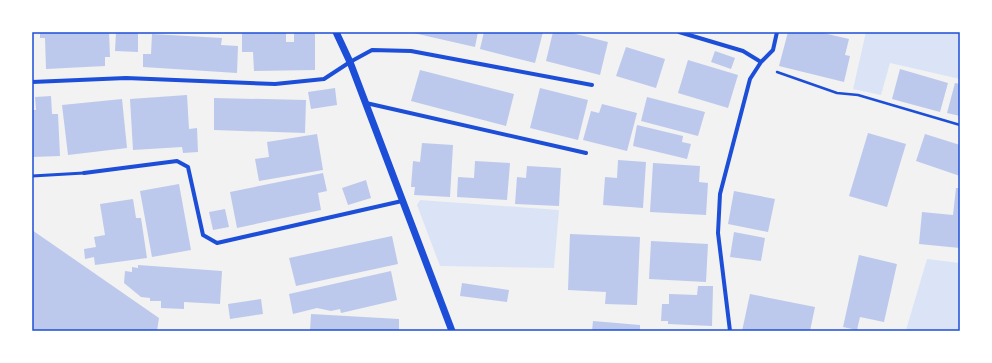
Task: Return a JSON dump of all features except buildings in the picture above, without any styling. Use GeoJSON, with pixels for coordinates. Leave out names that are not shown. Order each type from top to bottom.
{"type":"FeatureCollection","features":[{"type":"Feature","properties":{"kind":"street"},"geometry":{"type":"LineString","coordinates":[[336,32],[350,62],[452,331]]}},
{"type":"Feature","properties":{"kind":"street"},"geometry":{"type":"LineString","coordinates":[[679,32],[743,51],[761,62]]}},
{"type":"Feature","properties":{"kind":"street"},"geometry":{"type":"LineString","coordinates":[[730,331],[718,233],[720,194],[750,79],[761,62],[773,50],[777,32]]}},
{"type":"Feature","properties":{"kind":"street"},"geometry":{"type":"LineString","coordinates":[[32,82],[126,78],[275,84],[324,79],[372,50],[411,51],[592,85]]}},
{"type":"Feature","properties":{"kind":"street"},"geometry":{"type":"LineString","coordinates":[[365,103],[586,153]]}},
{"type":"Feature","properties":{"kind":"street"},"geometry":{"type":"LineString","coordinates":[[84,172],[177,161],[188,167],[203,235],[217,242],[402,201]]}},
{"type":"Feature","properties":{"kind":"lane"},"geometry":{"type":"LineString","coordinates":[[32,176],[84,172]]}},
{"type":"Feature","properties":{"kind":"path"},"geometry":{"type":"LineString","coordinates":[[761,62],[774,71],[837,93],[858,94],[960,125]]}},
{"type":"Feature","properties":{"kind":"shaded area"},"geometry":{"type":"Polygon","coordinates":[[[866,32],[960,33],[960,79],[890,63],[881,95],[853,89],[866,32]]]}},
{"type":"Feature","properties":{"kind":"shaded area"},"geometry":{"type":"Polygon","coordinates":[[[420,200],[559,210],[554,268],[440,266],[417,205],[420,200]]]}},
{"type":"Feature","properties":{"kind":"shaded area"},"geometry":{"type":"Polygon","coordinates":[[[927,259],[960,263],[960,331],[906,330],[927,259]]]}}]}
